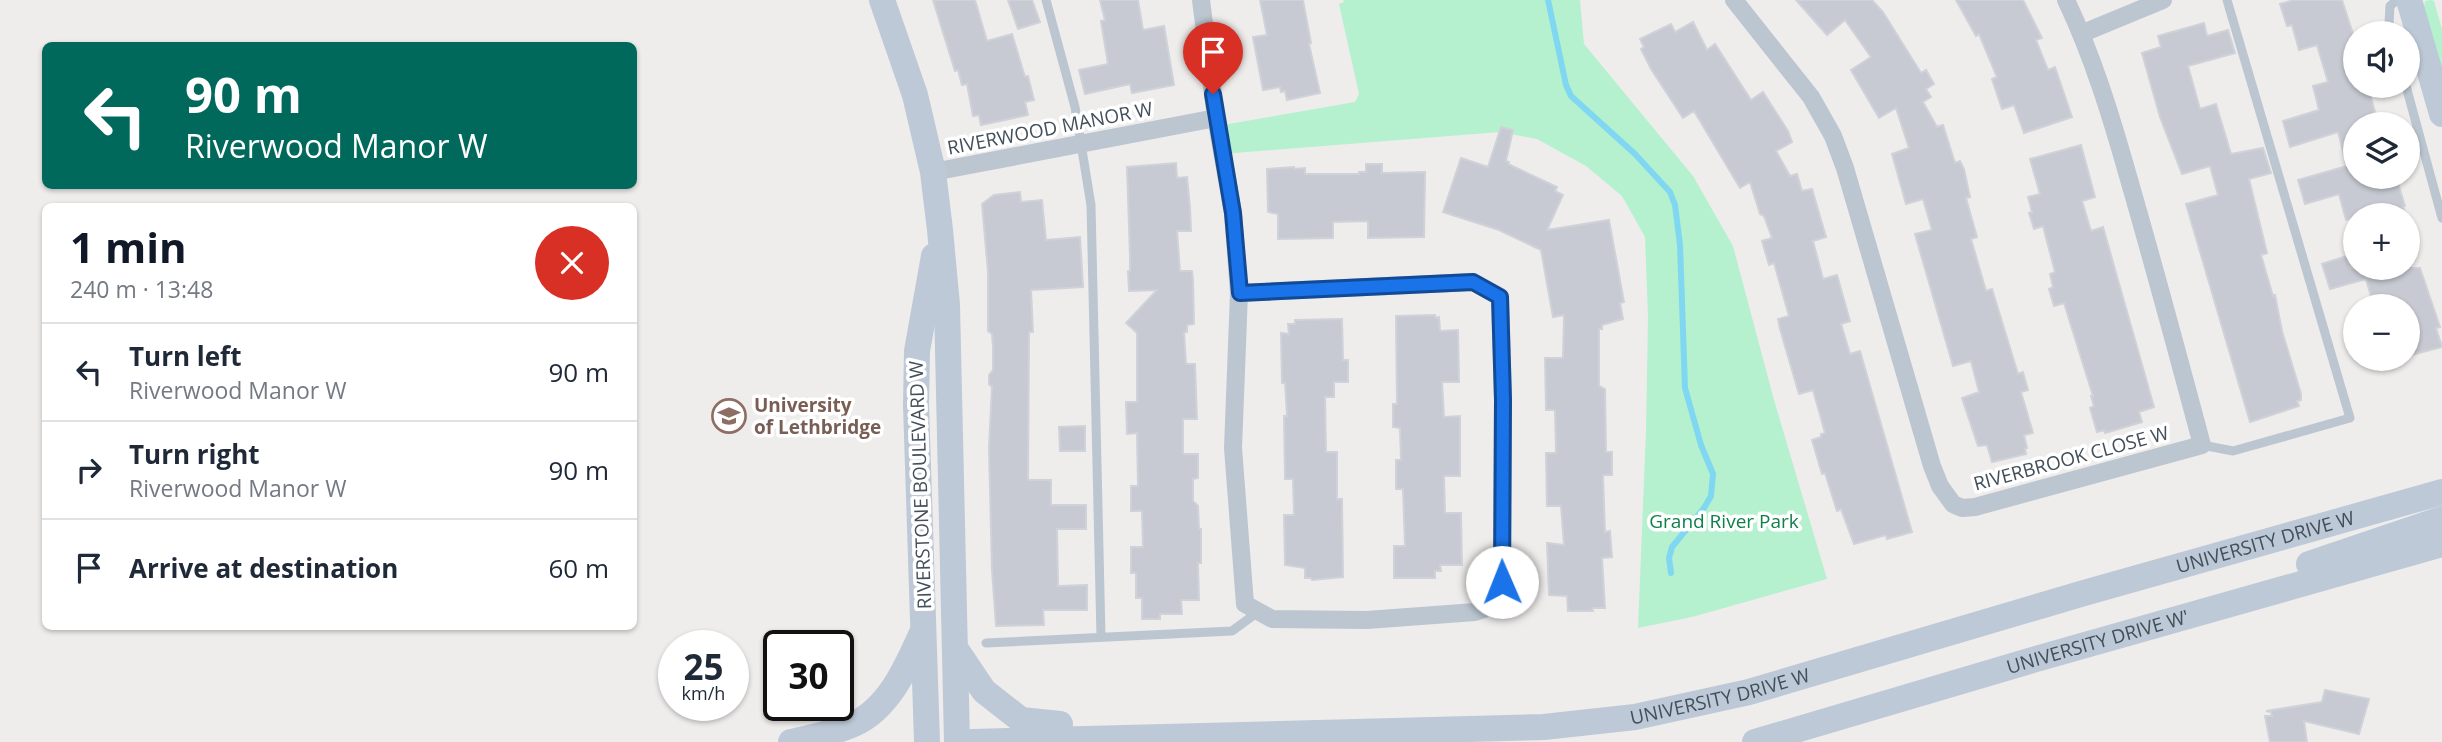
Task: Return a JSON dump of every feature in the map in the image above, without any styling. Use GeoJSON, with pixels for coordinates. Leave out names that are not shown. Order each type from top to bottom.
{"type":"FeatureCollection","features":[{"type":"Feature","properties":{"kind":"main road","name":"RIVERSTONE BOULEVARD W"},"geometry":{"type":"LineString","coordinates":[[882,0],[915,95],[933,172],[940,230],[947,305],[957,742]]}},
{"type":"Feature","properties":{"kind":"main road"},"geometry":{"type":"LineString","coordinates":[[2409,0],[2442,114]]}},
{"type":"Feature","properties":{"kind":"main road","name":"RIVERSTONE BOULEVARD W"},"geometry":{"type":"LineString","coordinates":[[927,742],[917,351],[940,230]]}},
{"type":"Feature","properties":{"kind":"main road","name":"UNIVERSITY DRIVE W"},"geometry":{"type":"LineString","coordinates":[[972,742],[1544,727],[1635,717],[1749,692],[2084,593],[2442,492]]}},
{"type":"Feature","properties":{"kind":"main road"},"geometry":{"type":"LineString","coordinates":[[2036,659],[2442,519]]}},
{"type":"Feature","properties":{"kind":"main road","name":"UNIVERSITY DRIVE W'"},"geometry":{"type":"LineString","coordinates":[[1755,742],[2036,659],[2434,548]]}},
{"type":"Feature","properties":{"kind":"main road"},"geometry":{"type":"LineString","coordinates":[[791,742],[856,723],[884,701],[903,674],[924,627]]}},
{"type":"Feature","properties":{"kind":"main road"},"geometry":{"type":"LineString","coordinates":[[955,648],[984,691],[1021,720],[1233,735]]}},
{"type":"Feature","properties":{"kind":"main road"},"geometry":{"type":"LineString","coordinates":[[1338,742],[1400,731]]}},
{"type":"Feature","properties":{"kind":"street"},"geometry":{"type":"LineString","coordinates":[[1201,0],[1216,118],[1233,213],[1240,293],[1233,448],[1245,604],[1272,619],[1367,620],[1475,612],[1502,603],[1503,400],[1500,297],[1473,282],[1240,293]]}},
{"type":"Feature","properties":{"kind":"street","name":"RIVERBROOK CLOSE W"},"geometry":{"type":"LineString","coordinates":[[1734,0],[1811,97],[1833,136],[1845,167],[1932,466],[1940,486],[1952,504],[1962,508],[2001,501],[2202,445]]}},
{"type":"Feature","properties":{"kind":"street"},"geometry":{"type":"LineString","coordinates":[[2066,0],[2083,33],[2108,104],[2152,255],[2202,445]]}},
{"type":"Feature","properties":{"kind":"street"},"geometry":{"type":"LineString","coordinates":[[2083,33],[2164,0]]}},
{"type":"Feature","properties":{"kind":"street","name":"RIVERWOOD MANOR W"},"geometry":{"type":"LineString","coordinates":[[933,172],[1216,118]]}},
{"type":"Feature","properties":{"kind":"lane"},"geometry":{"type":"LineString","coordinates":[[1046,0],[1072,94],[1091,205],[1101,638]]}},
{"type":"Feature","properties":{"kind":"lane"},"geometry":{"type":"LineString","coordinates":[[2202,445],[2233,451],[2350,418],[2227,0]]}},
{"type":"Feature","properties":{"kind":"lane"},"geometry":{"type":"LineString","coordinates":[[2389,21],[2390,6],[2397,0]]}},
{"type":"Feature","properties":{"kind":"lane"},"geometry":{"type":"LineString","coordinates":[[2409,98],[2442,218]]}},
{"type":"Feature","properties":{"kind":"lane"},"geometry":{"type":"LineString","coordinates":[[986,643],[1232,631],[1259,611]]}},
{"type":"Feature","properties":{"kind":"green space","name":"Grand River Park"},"geometry":{"type":"Polygon","coordinates":[[[1343,0],[1580,0],[1584,44],[1693,176],[1733,246],[1774,400],[1827,579],[1692,617],[1638,628],[1646,431],[1648,317],[1645,237],[1622,196],[1586,166],[1537,139],[1500,132],[1222,154],[1217,126],[1355,102],[1359,94],[1339,4],[1344,2],[1343,0]]]}},
{"type":"Feature","properties":{"kind":"green space"},"geometry":{"type":"Polygon","coordinates":[[[2425,1],[2434,1],[2442,29],[2442,94],[2423,15],[2425,1]]]}},
{"type":"Feature","properties":{"kind":"building"},"geometry":{"type":"Polygon","coordinates":[[[933,0],[975,0],[987,41],[1012,34],[1034,100],[1025,102],[1028,115],[981,125],[979,115],[973,116],[967,84],[962,85],[958,70],[955,71],[933,0]]]}},
{"type":"Feature","properties":{"kind":"building"},"geometry":{"type":"Polygon","coordinates":[[[1008,0],[1032,0],[1040,22],[1018,29],[1008,0]]]}},
{"type":"Feature","properties":{"kind":"building"},"geometry":{"type":"Polygon","coordinates":[[[1100,0],[1138,0],[1143,30],[1164,26],[1174,85],[1132,93],[1130,84],[1085,94],[1079,70],[1108,64],[1101,21],[1105,20],[1100,0]]]}},
{"type":"Feature","properties":{"kind":"building"},"geometry":{"type":"Polygon","coordinates":[[[1260,0],[1303,0],[1320,93],[1287,100],[1285,91],[1281,92],[1280,87],[1263,90],[1253,37],[1267,35],[1260,0]]]}},
{"type":"Feature","properties":{"kind":"building"},"geometry":{"type":"Polygon","coordinates":[[[1796,0],[1872,0],[1883,12],[1921,73],[1926,70],[1934,84],[1926,89],[1931,97],[1923,102],[1937,127],[1943,125],[1955,163],[1960,161],[1964,169],[1970,197],[1966,198],[1977,237],[1971,239],[1986,291],[1992,289],[2018,374],[2023,372],[2028,390],[2021,392],[2033,433],[2024,435],[2026,454],[1992,462],[1987,445],[1978,446],[1962,398],[1979,392],[1971,361],[1953,366],[1915,234],[1932,230],[1923,199],[1906,204],[1892,154],[1909,148],[1896,108],[1879,118],[1851,70],[1871,57],[1845,20],[1827,35],[1796,0]]]}},
{"type":"Feature","properties":{"kind":"building"},"geometry":{"type":"Polygon","coordinates":[[[1956,0],[2023,0],[2042,38],[2036,40],[2048,70],[2055,67],[2072,117],[2024,133],[2014,105],[2002,109],[1992,79],[1997,77],[1979,34],[1976,36],[1956,0]]]}},
{"type":"Feature","properties":{"kind":"building"},"geometry":{"type":"Polygon","coordinates":[[[2294,0],[2342,0],[2349,21],[2343,21],[2343,98],[2371,98],[2375,112],[2343,112],[2343,151],[2338,132],[2290,147],[2283,121],[2319,110],[2313,86],[2328,82],[2317,45],[2299,50],[2292,25],[2287,26],[2280,4],[2294,0]]]}},
{"type":"Feature","properties":{"kind":"building"},"geometry":{"type":"Polygon","coordinates":[[[1693,22],[1707,50],[1715,44],[1751,100],[1763,92],[1788,131],[1792,142],[1776,151],[1790,176],[1797,174],[1802,191],[1812,189],[1826,237],[1813,241],[1823,279],[1837,275],[1850,321],[1841,324],[1850,354],[1860,351],[1912,532],[1887,539],[1886,535],[1854,544],[1841,509],[1837,511],[1812,440],[1825,433],[1813,390],[1799,394],[1780,329],[1778,319],[1789,316],[1774,263],[1769,265],[1762,241],[1772,238],[1764,216],[1760,214],[1750,182],[1740,188],[1694,111],[1683,118],[1641,49],[1644,47],[1640,39],[1671,24],[1675,32],[1693,22]]]}},
{"type":"Feature","properties":{"kind":"building"},"geometry":{"type":"Polygon","coordinates":[[[2204,23],[2207,36],[2228,30],[2235,53],[2188,66],[2200,109],[2216,104],[2231,154],[2263,148],[2271,173],[2249,179],[2267,253],[2261,255],[2273,296],[2275,295],[2282,331],[2301,394],[2301,400],[2297,401],[2299,406],[2250,422],[2186,204],[2218,195],[2210,166],[2182,174],[2160,117],[2142,53],[2161,47],[2158,36],[2204,23]]]}},
{"type":"Feature","properties":{"kind":"building"},"geometry":{"type":"Polygon","coordinates":[[[1501,127],[1513,130],[1506,161],[1508,164],[1557,187],[1555,191],[1563,195],[1547,230],[1609,220],[1624,302],[1620,303],[1623,319],[1602,325],[1602,329],[1599,329],[1599,386],[1605,389],[1606,452],[1612,452],[1612,475],[1603,475],[1605,532],[1610,531],[1612,557],[1602,558],[1605,608],[1592,608],[1593,611],[1568,611],[1567,596],[1549,595],[1547,543],[1564,545],[1561,506],[1547,506],[1546,453],[1556,453],[1555,410],[1546,410],[1545,358],[1563,358],[1564,315],[1553,317],[1541,250],[1499,230],[1443,212],[1461,158],[1488,167],[1501,127]]]}},
{"type":"Feature","properties":{"kind":"building"},"geometry":{"type":"Polygon","coordinates":[[[2081,145],[2095,197],[2082,201],[2091,231],[2103,227],[2154,407],[2139,412],[2142,422],[2105,433],[2104,430],[2097,432],[2090,408],[2094,406],[2093,396],[2064,303],[2054,306],[2049,289],[2053,287],[2050,274],[2055,272],[2043,226],[2034,229],[2029,213],[2032,212],[2028,197],[2040,194],[2030,159],[2081,145]]]}},
{"type":"Feature","properties":{"kind":"building"},"geometry":{"type":"Polygon","coordinates":[[[1176,163],[1177,178],[1187,177],[1190,207],[1191,231],[1177,231],[1180,271],[1192,271],[1193,280],[1194,324],[1187,325],[1187,332],[1184,332],[1186,364],[1195,364],[1197,419],[1183,419],[1183,454],[1198,454],[1198,478],[1193,479],[1193,501],[1198,506],[1201,529],[1199,600],[1181,600],[1182,614],[1160,614],[1160,619],[1142,619],[1142,598],[1136,598],[1136,573],[1131,573],[1131,547],[1143,547],[1142,511],[1131,511],[1131,486],[1138,486],[1137,433],[1127,434],[1126,402],[1137,402],[1137,333],[1126,323],[1157,290],[1129,291],[1127,167],[1176,163]]]}},
{"type":"Feature","properties":{"kind":"building"},"geometry":{"type":"Polygon","coordinates":[[[1366,164],[1382,164],[1382,173],[1425,172],[1424,237],[1368,238],[1368,221],[1333,222],[1333,238],[1278,239],[1278,214],[1268,212],[1267,169],[1294,167],[1305,168],[1305,174],[1359,174],[1366,172],[1366,164]]]}},
{"type":"Feature","properties":{"kind":"building"},"geometry":{"type":"Polygon","coordinates":[[[2343,167],[2343,189],[2400,189],[2404,203],[2343,203],[2343,209],[2339,194],[2305,204],[2298,180],[2343,167]]]}},
{"type":"Feature","properties":{"kind":"building"},"geometry":{"type":"Polygon","coordinates":[[[1020,192],[1021,202],[1042,200],[1046,240],[1080,237],[1083,287],[1031,290],[1033,332],[1029,332],[1028,480],[1051,480],[1051,505],[1086,505],[1086,529],[1057,529],[1058,586],[1087,585],[1087,610],[1043,610],[1044,625],[996,626],[989,448],[992,387],[989,384],[989,375],[993,370],[993,347],[992,334],[988,331],[988,272],[982,204],[994,195],[1020,192]]]}},
{"type":"Feature","properties":{"kind":"building"},"geometry":{"type":"Polygon","coordinates":[[[2343,257],[2343,280],[2362,280],[2330,289],[2322,264],[2343,257]]]}},
{"type":"Feature","properties":{"kind":"building"},"geometry":{"type":"Polygon","coordinates":[[[2420,268],[2440,327],[2436,328],[2442,347],[2420,353],[2420,294],[2370,294],[2366,280],[2420,280],[2420,268]]]}},
{"type":"Feature","properties":{"kind":"building"},"geometry":{"type":"Polygon","coordinates":[[[1435,315],[1436,318],[1439,317],[1440,331],[1458,330],[1459,382],[1442,382],[1444,417],[1460,416],[1460,476],[1444,476],[1445,513],[1461,513],[1462,565],[1440,565],[1441,571],[1435,571],[1435,578],[1394,578],[1394,546],[1405,546],[1403,489],[1396,489],[1396,460],[1401,460],[1400,428],[1393,427],[1393,404],[1397,404],[1396,316],[1435,315]]]}},
{"type":"Feature","properties":{"kind":"building"},"geometry":{"type":"Polygon","coordinates":[[[1342,319],[1343,360],[1348,360],[1348,382],[1334,382],[1334,397],[1325,397],[1326,452],[1337,452],[1337,499],[1342,499],[1343,577],[1312,580],[1305,578],[1305,568],[1285,565],[1284,515],[1294,515],[1293,479],[1285,479],[1284,416],[1287,416],[1285,383],[1282,383],[1281,333],[1289,334],[1288,324],[1295,324],[1295,320],[1342,319]]]}},
{"type":"Feature","properties":{"kind":"building"},"geometry":{"type":"Polygon","coordinates":[[[1085,426],[1085,451],[1060,451],[1059,427],[1085,426]]]}},
{"type":"Feature","properties":{"kind":"building"},"geometry":{"type":"Polygon","coordinates":[[[2325,690],[2369,699],[2359,734],[2304,721],[2307,742],[2270,742],[2265,716],[2272,716],[2271,712],[2266,711],[2322,702],[2325,690]]]}},
{"type":"Feature","properties":{"kind":"waterway"},"geometry":{"type":"LineString","coordinates":[[1548,0],[1566,85],[1571,96],[1635,154],[1670,192],[1675,205],[1680,245],[1685,388],[1701,445],[1713,474],[1711,496],[1672,547],[1669,558],[1671,573]]}},
{"type":"Feature","properties":{"kind":"place","name":"University of Lethbridge"},"geometry":{"type":"Point","coordinates":[729,416]}},
{"type":"Feature","properties":{"kind":"route"},"geometry":{"type":"LineString","coordinates":[[1213,94],[1233,213],[1240,293],[1473,282],[1500,297],[1503,400],[1502,582]]}}]}
